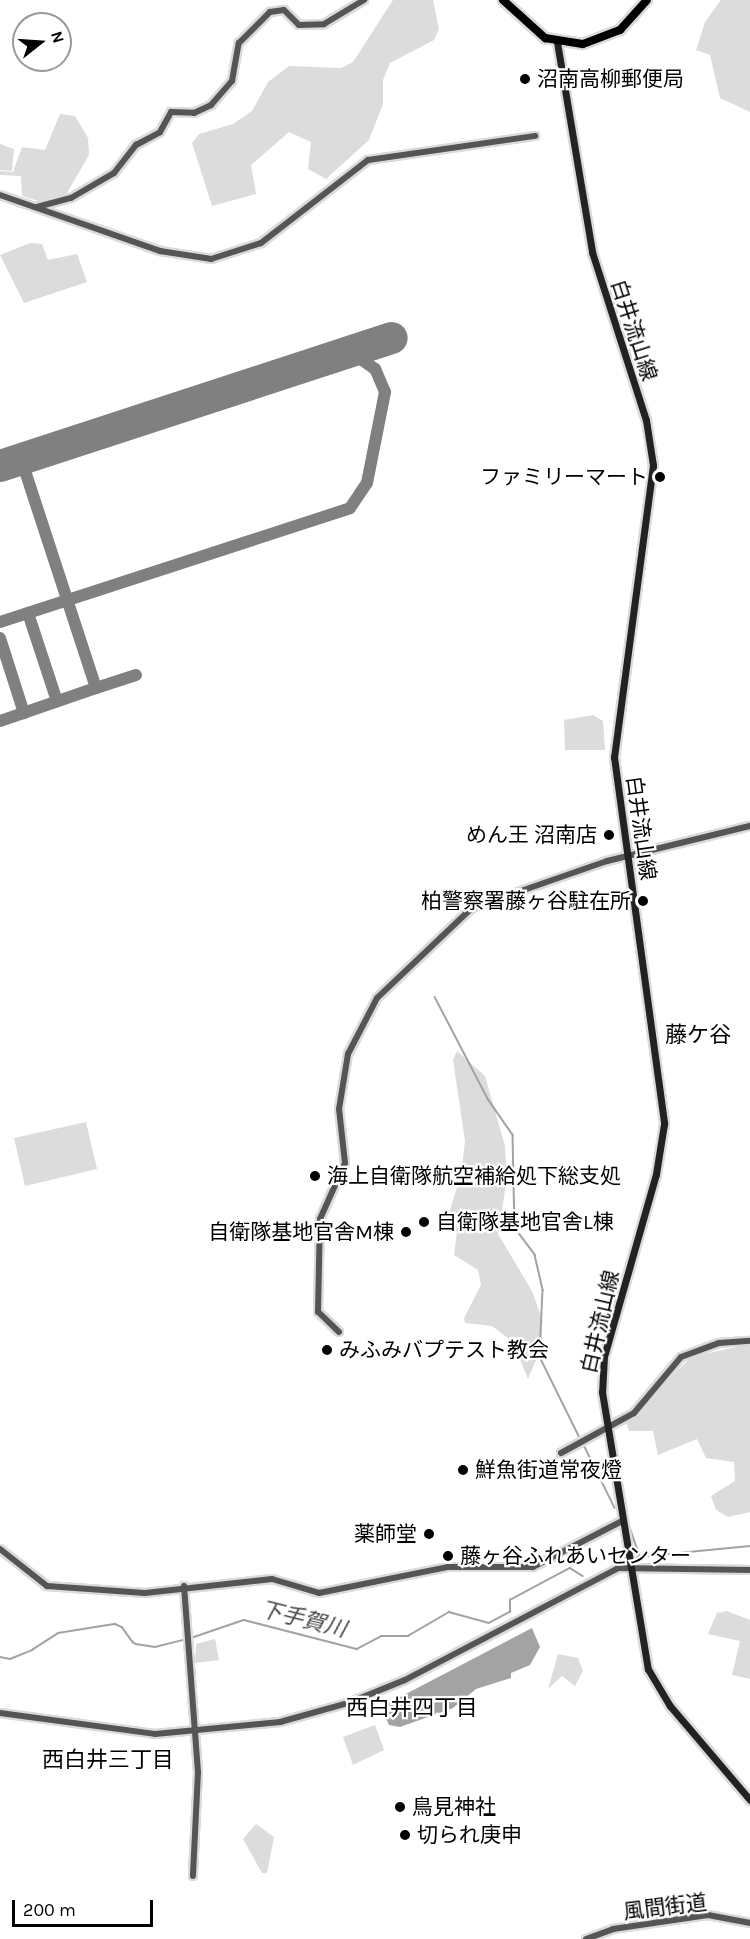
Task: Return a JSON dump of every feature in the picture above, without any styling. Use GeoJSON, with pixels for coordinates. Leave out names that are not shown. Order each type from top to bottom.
{"type":"FeatureCollection","features":[{"type":"Feature","properties":{"kind":"main road"},"geometry":{"type":"LineString","coordinates":[[503,0],[532,30],[557,42],[583,44],[609,37],[647,0]]}},
{"type":"Feature","properties":{"kind":"main road","name":"白井流山線"},"geometry":{"type":"LineString","coordinates":[[557,42],[592,252],[646,420],[653,465],[614,740],[664,1124],[656,1174],[604,1356],[602,1392],[629,1566],[651,1675],[681,1721],[750,1800]]}},
{"type":"Feature","properties":{"kind":"street"},"geometry":{"type":"LineString","coordinates":[[37,207],[71,198],[114,173],[136,145],[160,132],[171,112],[194,113],[210,105],[232,81],[239,43],[270,12],[284,10],[299,25],[324,24],[364,0]]}},
{"type":"Feature","properties":{"kind":"street"},"geometry":{"type":"LineString","coordinates":[[0,195],[160,251],[211,259],[261,243],[368,160],[535,136]]}},
{"type":"Feature","properties":{"kind":"street"},"geometry":{"type":"LineString","coordinates":[[339,1332],[318,1312],[320,1219],[343,1173],[339,1108],[345,1066],[367,1012],[466,911],[586,868],[750,826]]}},
{"type":"Feature","properties":{"kind":"street"},"geometry":{"type":"LineString","coordinates":[[561,1453],[634,1413],[681,1357],[719,1343],[750,1341]]}},
{"type":"Feature","properties":{"kind":"street"},"geometry":{"type":"LineString","coordinates":[[0,1550],[47,1586],[145,1593],[184,1586],[272,1579],[319,1593],[448,1567],[525,1569],[555,1560],[622,1521]]}},
{"type":"Feature","properties":{"kind":"street"},"geometry":{"type":"LineString","coordinates":[[0,1713],[129,1733],[196,1734],[280,1722],[364,1697],[405,1680],[597,1576],[629,1566],[750,1570]]}},
{"type":"Feature","properties":{"kind":"street"},"geometry":{"type":"LineString","coordinates":[[184,1586],[196,1734],[193,1876]]}},
{"type":"Feature","properties":{"kind":"street","name":"風間街道"},"geometry":{"type":"LineString","coordinates":[[586,1939],[613,1929],[708,1915],[750,1923]]}},
{"type":"Feature","properties":{"kind":"shaded area"},"geometry":{"type":"Polygon","coordinates":[[[393,0],[433,0],[439,29],[434,40],[390,63],[383,80],[383,104],[369,140],[326,179],[308,169],[311,142],[289,132],[251,165],[256,194],[212,206],[192,143],[199,134],[233,124],[252,111],[268,82],[289,66],[341,68],[353,62],[393,0]]]}},
{"type":"Feature","properties":{"kind":"shaded area"},"geometry":{"type":"Polygon","coordinates":[[[721,0],[750,0],[750,112],[720,98],[710,55],[696,50],[705,22],[721,0]]]}},
{"type":"Feature","properties":{"kind":"shaded area"},"geometry":{"type":"Polygon","coordinates":[[[60,114],[75,116],[88,138],[89,155],[64,198],[45,203],[22,196],[21,176],[0,175],[0,171],[13,172],[22,147],[45,150],[60,114]]]}},
{"type":"Feature","properties":{"kind":"shaded area"},"geometry":{"type":"Polygon","coordinates":[[[0,144],[14,149],[12,171],[0,170],[0,144]]]}},
{"type":"Feature","properties":{"kind":"shaded area"},"geometry":{"type":"Polygon","coordinates":[[[30,243],[42,244],[48,260],[77,254],[87,282],[24,303],[0,255],[30,243]]]}},
{"type":"Feature","properties":{"kind":"shaded area"},"geometry":{"type":"Polygon","coordinates":[[[593,715],[603,721],[605,750],[565,750],[564,720],[593,715]]]}},
{"type":"Feature","properties":{"kind":"shaded area"},"geometry":{"type":"Polygon","coordinates":[[[457,1051],[485,1076],[505,1146],[507,1179],[498,1234],[532,1291],[541,1316],[542,1346],[528,1379],[513,1342],[492,1326],[465,1323],[464,1318],[481,1285],[478,1270],[454,1255],[457,1232],[447,1219],[461,1175],[465,1141],[453,1060],[457,1051]]]}},
{"type":"Feature","properties":{"kind":"shaded area"},"geometry":{"type":"Polygon","coordinates":[[[86,1122],[97,1169],[25,1186],[14,1138],[86,1122]]]}},
{"type":"Feature","properties":{"kind":"shaded area"},"geometry":{"type":"Polygon","coordinates":[[[750,1344],[750,1512],[728,1517],[716,1510],[711,1496],[735,1481],[734,1462],[706,1458],[697,1439],[658,1455],[653,1431],[629,1431],[626,1422],[691,1357],[750,1344]]]}},
{"type":"Feature","properties":{"kind":"shaded area"},"geometry":{"type":"Polygon","coordinates":[[[727,1611],[750,1620],[750,1679],[732,1675],[740,1641],[708,1634],[717,1613],[727,1611]]]}},
{"type":"Feature","properties":{"kind":"shaded area"},"geometry":{"type":"Polygon","coordinates":[[[532,1628],[540,1647],[530,1665],[511,1673],[511,1678],[476,1689],[453,1708],[400,1727],[389,1725],[381,1707],[532,1628]]]}},
{"type":"Feature","properties":{"kind":"shaded area"},"geometry":{"type":"Polygon","coordinates":[[[215,1639],[219,1660],[195,1663],[196,1644],[215,1639]]]}},
{"type":"Feature","properties":{"kind":"shaded area"},"geometry":{"type":"Polygon","coordinates":[[[558,1654],[578,1658],[583,1671],[575,1686],[562,1676],[548,1689],[558,1654]]]}},
{"type":"Feature","properties":{"kind":"shaded area"},"geometry":{"type":"Polygon","coordinates":[[[375,1725],[384,1750],[353,1765],[343,1737],[375,1725]]]}},
{"type":"Feature","properties":{"kind":"shaded area"},"geometry":{"type":"Polygon","coordinates":[[[256,1824],[274,1837],[267,1873],[262,1873],[243,1839],[256,1824]]]}},
{"type":"Feature","properties":{"kind":"waterway"},"geometry":{"type":"LineString","coordinates":[[435,997],[488,1099],[513,1135],[515,1228],[535,1255],[543,1290],[540,1357],[579,1436]]}},
{"type":"Feature","properties":{"kind":"waterway"},"geometry":{"type":"LineString","coordinates":[[584,1445],[615,1508]]}},
{"type":"Feature","properties":{"kind":"waterway"},"geometry":{"type":"LineString","coordinates":[[625,1513],[640,1556]]}},
{"type":"Feature","properties":{"kind":"waterway","name":"下手賀川"},"geometry":{"type":"LineString","coordinates":[[637,1557],[750,1546]]}},
{"type":"Feature","properties":{"kind":"waterway","name":"下手賀川"},"geometry":{"type":"LineString","coordinates":[[191,1638],[244,1620],[357,1649],[381,1636],[408,1636],[449,1612],[489,1623],[510,1612],[510,1600],[570,1568],[583,1576]]}},
{"type":"Feature","properties":{"kind":"waterway","name":"下手賀川"},"geometry":{"type":"LineString","coordinates":[[0,1657],[10,1659],[32,1650],[58,1633],[115,1624],[122,1627],[136,1644],[155,1647],[186,1639]]}},
{"type":"Feature","properties":{"kind":"taxiway"},"geometry":{"type":"LineString","coordinates":[[0,622],[350,508],[367,483],[385,392],[375,369],[359,358],[343,354]]}},
{"type":"Feature","properties":{"kind":"taxiway"},"geometry":{"type":"LineString","coordinates":[[0,721],[96,688],[21,459]]}},
{"type":"Feature","properties":{"kind":"taxiway"},"geometry":{"type":"LineString","coordinates":[[28,613],[57,701]]}},
{"type":"Feature","properties":{"kind":"taxiway"},"geometry":{"type":"LineString","coordinates":[[0,638],[24,713]]}},
{"type":"Feature","properties":{"kind":"taxiway"},"geometry":{"type":"LineString","coordinates":[[96,688],[136,675]]}},
{"type":"Feature","properties":{"kind":"runway"},"geometry":{"type":"LineString","coordinates":[[0,466],[392,338]]}},
{"type":"Feature","properties":{"kind":"place","name":"沼南高柳郵便局"},"geometry":{"type":"Point","coordinates":[525,79]}},
{"type":"Feature","properties":{"kind":"place","name":"ファミリーマート"},"geometry":{"type":"Point","coordinates":[660,477]}},
{"type":"Feature","properties":{"kind":"place","name":"めん王 沼南店"},"geometry":{"type":"Point","coordinates":[609,835]}},
{"type":"Feature","properties":{"kind":"place","name":"柏警察署藤ヶ谷駐在所"},"geometry":{"type":"Point","coordinates":[643,901]}},
{"type":"Feature","properties":{"kind":"place","name":"海上自衛隊航空補給処下総支処"},"geometry":{"type":"Point","coordinates":[315,1176]}},
{"type":"Feature","properties":{"kind":"place","name":"自衛隊基地官舎L棟"},"geometry":{"type":"Point","coordinates":[424,1222]}},
{"type":"Feature","properties":{"kind":"place","name":"自衛隊基地官舎M棟"},"geometry":{"type":"Point","coordinates":[406,1232]}},
{"type":"Feature","properties":{"kind":"place","name":"みふみバプテスト教会"},"geometry":{"type":"Point","coordinates":[327,1350]}},
{"type":"Feature","properties":{"kind":"place","name":"鮮魚街道常夜燈"},"geometry":{"type":"Point","coordinates":[463,1470]}},
{"type":"Feature","properties":{"kind":"place","name":"薬師堂"},"geometry":{"type":"Point","coordinates":[429,1534]}},
{"type":"Feature","properties":{"kind":"place","name":"藤ヶ谷ふれあいセンター"},"geometry":{"type":"Point","coordinates":[448,1556]}},
{"type":"Feature","properties":{"kind":"place","name":"鳥見神社"},"geometry":{"type":"Point","coordinates":[400,1807]}},
{"type":"Feature","properties":{"kind":"place","name":"切られ庚申"},"geometry":{"type":"Point","coordinates":[405,1835]}},
{"type":"Feature","properties":{"kind":"district","name":"藤ケ谷"},"geometry":{"type":"Point","coordinates":[698,1036]}},
{"type":"Feature","properties":{"kind":"district","name":"西白井四丁目"},"geometry":{"type":"Point","coordinates":[412,1709]}},
{"type":"Feature","properties":{"kind":"district","name":"西白井三丁目"},"geometry":{"type":"Point","coordinates":[108,1761]}}]}
